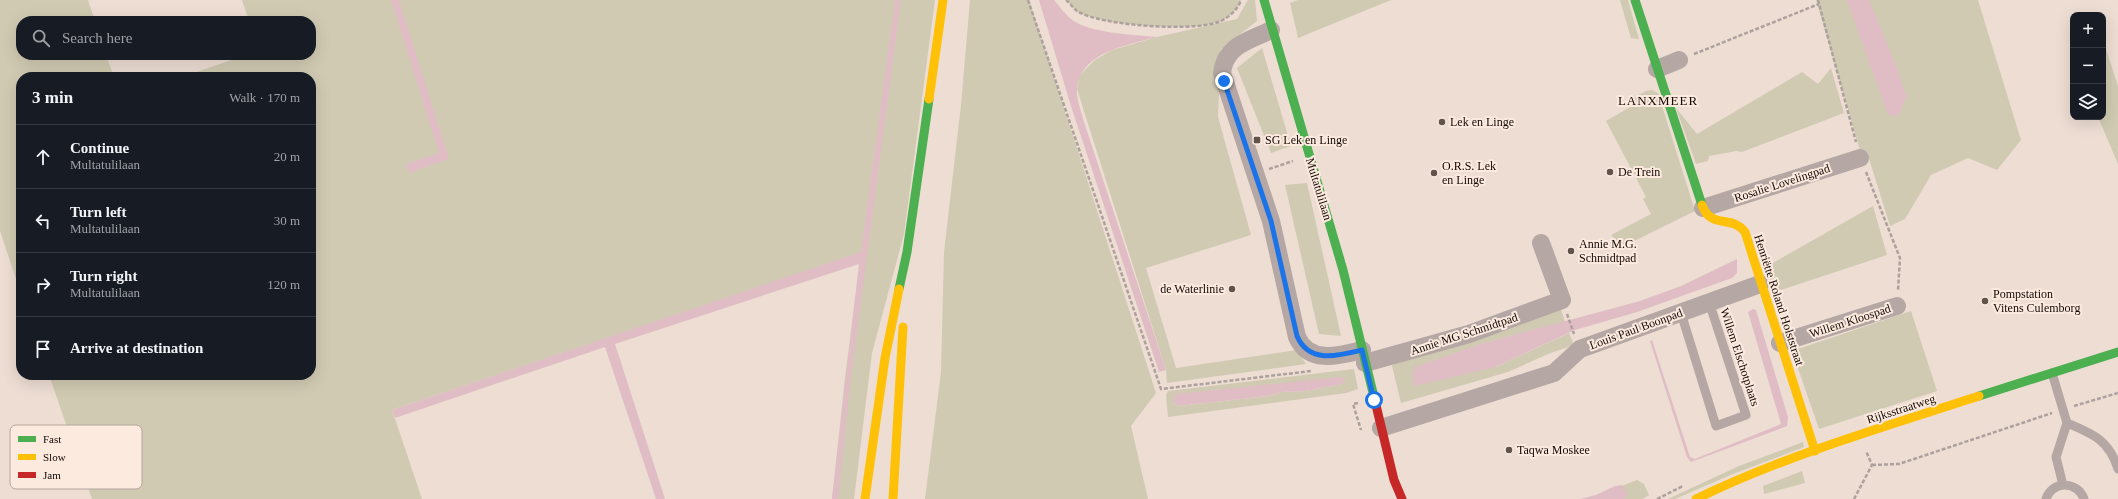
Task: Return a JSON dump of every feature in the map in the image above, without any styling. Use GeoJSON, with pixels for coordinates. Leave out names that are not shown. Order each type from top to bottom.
{"type":"FeatureCollection","features":[{"type":"Feature","properties":{"kind":"street"},"geometry":{"type":"LineString","coordinates":[[865,499],[885,358],[907,252],[943,0]]}},
{"type":"Feature","properties":{"kind":"street","name":"Multatulilaan"},"geometry":{"type":"LineString","coordinates":[[1264,0],[1271,30],[1343,270],[1394,480],[1402,499]]}},
{"type":"Feature","properties":{"kind":"street","name":"Henriëtte Roland Holststraat"},"geometry":{"type":"LineString","coordinates":[[1635,0],[1703,208],[1712,220],[1717,222],[1733,221],[1741,226],[1745,232],[1760,284],[1814,451]]}},
{"type":"Feature","properties":{"kind":"street"},"geometry":{"type":"LineString","coordinates":[[1271,30],[1233,48],[1223,64],[1222,73],[1224,81],[1271,221],[1300,344],[1311,354],[1321,356],[1340,355],[1363,357]]}},
{"type":"Feature","properties":{"kind":"street"},"geometry":{"type":"LineString","coordinates":[[1657,69],[1679,60]]}},
{"type":"Feature","properties":{"kind":"street","name":"Rosalie Lovelingpad"},"geometry":{"type":"LineString","coordinates":[[1703,208],[1860,158]]}},
{"type":"Feature","properties":{"kind":"street"},"geometry":{"type":"LineString","coordinates":[[1540,243],[1563,304]]}},
{"type":"Feature","properties":{"kind":"street"},"geometry":{"type":"LineString","coordinates":[[893,499],[907,252]]}},
{"type":"Feature","properties":{"kind":"street","name":"Louis Paul Boonpad"},"geometry":{"type":"LineString","coordinates":[[1381,428],[1554,373],[1580,349],[1760,284]]}},
{"type":"Feature","properties":{"kind":"street","name":"Annie MG Schmidtpad"},"geometry":{"type":"LineString","coordinates":[[1363,357],[1469,334],[1563,304]]}},
{"type":"Feature","properties":{"kind":"street","name":"Willem Kloospad"},"geometry":{"type":"LineString","coordinates":[[1780,343],[1896,306]]}},
{"type":"Feature","properties":{"kind":"street","name":"Rijksstraatweg"},"geometry":{"type":"LineString","coordinates":[[1696,499],[1735,480],[1861,434],[2118,352]]}},
{"type":"Feature","properties":{"kind":"lane","name":"Willem Elschotplaats"},"geometry":{"type":"LineString","coordinates":[[1681,313],[1716,426],[1746,415],[1709,302]]}},
{"type":"Feature","properties":{"kind":"lane"},"geometry":{"type":"LineString","coordinates":[[2052,373],[2068,423],[2056,458],[2062,485]]}},
{"type":"Feature","properties":{"kind":"lane"},"geometry":{"type":"LineString","coordinates":[[2068,423],[2093,434],[2106,445],[2114,455],[2118,469]]}},
{"type":"Feature","properties":{"kind":"lane"},"geometry":{"type":"LineString","coordinates":[[2046,499],[2050,491],[2062,485],[2072,486],[2078,489],[2084,499]]}},
{"type":"Feature","properties":{"kind":"path"},"geometry":{"type":"LineString","coordinates":[[1028,0],[1161,389],[1318,370]]}},
{"type":"Feature","properties":{"kind":"path"},"geometry":{"type":"LineString","coordinates":[[1066,0],[1078,11],[1110,22],[1152,26],[1195,27],[1222,21],[1238,8],[1241,0]]}},
{"type":"Feature","properties":{"kind":"path"},"geometry":{"type":"LineString","coordinates":[[1679,60],[1820,4]]}},
{"type":"Feature","properties":{"kind":"path"},"geometry":{"type":"LineString","coordinates":[[1255,174],[1309,156]]}},
{"type":"Feature","properties":{"kind":"path"},"geometry":{"type":"LineString","coordinates":[[1563,304],[1576,339]]}},
{"type":"Feature","properties":{"kind":"path"},"geometry":{"type":"LineString","coordinates":[[1872,465],[1898,464],[2118,393]]}},
{"type":"Feature","properties":{"kind":"path"},"geometry":{"type":"LineString","coordinates":[[1854,499],[1872,465],[1861,434]]}},
{"type":"Feature","properties":{"kind":"path"},"geometry":{"type":"LineString","coordinates":[[1656,499],[1679,488]]}},
{"type":"Feature","properties":{"kind":"shaded area"},"geometry":{"type":"Polygon","coordinates":[[[0,0],[88,0],[93,16],[16,16],[16,60],[108,60],[112,72],[16,72],[16,279],[0,231],[0,0]]]}},
{"type":"Feature","properties":{"kind":"shaded area"},"geometry":{"type":"Polygon","coordinates":[[[242,0],[935,0],[904,234],[872,353],[854,499],[832,499],[845,378],[861,253],[392,410],[422,499],[92,499],[89,489],[142,489],[142,425],[66,425],[51,380],[316,380],[316,72],[197,72],[231,60],[316,60],[316,16],[247,16],[242,0]]]}},
{"type":"Feature","properties":{"kind":"shaded area"},"geometry":{"type":"Polygon","coordinates":[[[391,0],[399,0],[449,159],[409,173],[406,164],[439,153],[391,0]]]}},
{"type":"Feature","properties":{"kind":"shaded area"},"geometry":{"type":"Polygon","coordinates":[[[895,0],[901,0],[851,377],[838,499],[832,499],[859,264],[615,344],[665,499],[656,499],[605,347],[395,418],[392,410],[861,252],[895,0]]]}},
{"type":"Feature","properties":{"kind":"shaded area"},"geometry":{"type":"Polygon","coordinates":[[[970,0],[1029,0],[1156,393],[1131,426],[1148,499],[925,499],[941,372],[944,252],[961,105],[970,0]]]}},
{"type":"Feature","properties":{"kind":"shaded area"},"geometry":{"type":"Polygon","coordinates":[[[1039,0],[1054,0],[1071,19],[1088,27],[1124,34],[1157,37],[1120,47],[1096,58],[1087,66],[1080,76],[1077,93],[1083,119],[1166,370],[1159,372],[1071,106],[1039,0]]]}},
{"type":"Feature","properties":{"kind":"shaded area"},"geometry":{"type":"Polygon","coordinates":[[[1066,0],[1241,0],[1234,12],[1223,20],[1211,24],[1173,27],[1106,21],[1077,11],[1066,0]]]}},
{"type":"Feature","properties":{"kind":"shaded area"},"geometry":{"type":"Polygon","coordinates":[[[1248,0],[1255,0],[1257,21],[1221,49],[1218,117],[1251,235],[1146,268],[1176,368],[1297,350],[1306,364],[1167,383],[1166,370],[1077,89],[1079,76],[1095,60],[1112,50],[1157,37],[1237,19],[1248,0]]]}},
{"type":"Feature","properties":{"kind":"shaded area"},"geometry":{"type":"Polygon","coordinates":[[[1298,0],[1391,0],[1298,38],[1290,3],[1298,0]]]}},
{"type":"Feature","properties":{"kind":"shaded area"},"geometry":{"type":"Polygon","coordinates":[[[1620,0],[1628,0],[1639,39],[1631,38],[1620,0]]]}},
{"type":"Feature","properties":{"kind":"shaded area"},"geometry":{"type":"Polygon","coordinates":[[[1816,0],[1978,0],[2021,140],[1997,170],[1968,158],[1931,175],[1905,219],[1890,226],[1867,152],[1861,154],[1816,0]]]}},
{"type":"Feature","properties":{"kind":"shaded area"},"geometry":{"type":"Polygon","coordinates":[[[1847,0],[1869,0],[1896,65],[1906,96],[1899,116],[1888,115],[1847,0]]]}},
{"type":"Feature","properties":{"kind":"shaded area"},"geometry":{"type":"Polygon","coordinates":[[[1262,48],[1291,146],[1271,153],[1237,68],[1262,48]]]}},
{"type":"Feature","properties":{"kind":"shaded area"},"geometry":{"type":"Polygon","coordinates":[[[2106,49],[2118,86],[2118,164],[2099,120],[2106,120],[2106,49]]]}},
{"type":"Feature","properties":{"kind":"shaded area"},"geometry":{"type":"Polygon","coordinates":[[[1831,68],[1844,113],[1742,152],[1736,151],[1709,156],[1708,161],[1696,164],[1676,108],[1697,134],[1802,72],[1818,84],[1831,68]]]}},
{"type":"Feature","properties":{"kind":"shaded area"},"geometry":{"type":"Polygon","coordinates":[[[1652,90],[1658,93],[1695,211],[1622,247],[1611,235],[1651,214],[1643,199],[1646,197],[1606,121],[1632,106],[1629,100],[1646,91],[1652,90]]]}},
{"type":"Feature","properties":{"kind":"shaded area"},"geometry":{"type":"Polygon","coordinates":[[[1307,183],[1341,336],[1319,334],[1285,185],[1307,183]]]}},
{"type":"Feature","properties":{"kind":"shaded area"},"geometry":{"type":"Polygon","coordinates":[[[1873,206],[1887,255],[1775,292],[1764,268],[1873,206]]]}},
{"type":"Feature","properties":{"kind":"shaded area"},"geometry":{"type":"Polygon","coordinates":[[[1737,259],[1737,273],[1732,278],[1637,312],[1575,330],[1495,367],[1414,386],[1412,374],[1415,367],[1481,344],[1640,301],[1681,286],[1737,259]]]}},
{"type":"Feature","properties":{"kind":"shaded area"},"geometry":{"type":"Polygon","coordinates":[[[1561,309],[1565,322],[1481,344],[1495,367],[1569,333],[1574,345],[1548,354],[1508,372],[1401,403],[1392,366],[1394,362],[1561,309]]]}},
{"type":"Feature","properties":{"kind":"shaded area"},"geometry":{"type":"Polygon","coordinates":[[[1753,309],[1756,310],[1788,417],[1787,426],[1691,462],[1687,457],[1650,341],[1652,340],[1690,457],[1695,459],[1781,424],[1748,312],[1753,309]]]}},
{"type":"Feature","properties":{"kind":"shaded area"},"geometry":{"type":"Polygon","coordinates":[[[1911,311],[1937,391],[1819,429],[1792,351],[1911,311]]]}},
{"type":"Feature","properties":{"kind":"shaded area"},"geometry":{"type":"Polygon","coordinates":[[[1354,369],[1358,389],[1346,393],[1168,417],[1166,395],[1168,391],[1354,369]],[[1342,384],[1173,403],[1179,406],[1268,396],[1282,392],[1306,391],[1342,384]]]}},
{"type":"Feature","properties":{"kind":"shaded area"},"geometry":{"type":"Polygon","coordinates":[[[1341,377],[1345,380],[1342,384],[1306,391],[1282,392],[1268,396],[1179,406],[1173,403],[1173,397],[1176,394],[1341,377]]]}},
{"type":"Feature","properties":{"kind":"shaded area"},"geometry":{"type":"Polygon","coordinates":[[[1803,442],[1804,447],[1733,474],[1675,499],[1668,499],[1739,466],[1803,442]]]}},
{"type":"Feature","properties":{"kind":"shaded area"},"geometry":{"type":"Polygon","coordinates":[[[1802,471],[1805,483],[1764,494],[1763,486],[1802,471]]]}},
{"type":"Feature","properties":{"kind":"shaded area"},"geometry":{"type":"Polygon","coordinates":[[[1637,480],[1644,484],[1649,495],[1643,499],[1621,499],[1622,486],[1637,480]]]}},
{"type":"Feature","properties":{"kind":"shaded area"},"geometry":{"type":"Polygon","coordinates":[[[1622,485],[1627,494],[1625,499],[1580,499],[1596,495],[1615,486],[1622,485]]]}},
{"type":"Feature","properties":{"kind":"traffic: fast"},"geometry":{"type":"LineString","coordinates":[[1264,0],[1343,270],[1375,401]]}},
{"type":"Feature","properties":{"kind":"traffic: fast"},"geometry":{"type":"LineString","coordinates":[[1635,0],[1702,205]]}},
{"type":"Feature","properties":{"kind":"traffic: fast"},"geometry":{"type":"LineString","coordinates":[[899,289],[907,252],[929,99]]}},
{"type":"Feature","properties":{"kind":"traffic: fast"},"geometry":{"type":"LineString","coordinates":[[1979,396],[2118,352]]}},
{"type":"Feature","properties":{"kind":"traffic: slow"},"geometry":{"type":"LineString","coordinates":[[929,99],[943,0]]}},
{"type":"Feature","properties":{"kind":"traffic: slow"},"geometry":{"type":"LineString","coordinates":[[1702,205],[1706,213],[1711,217],[1716,220],[1734,224],[1745,232],[1815,451]]}},
{"type":"Feature","properties":{"kind":"traffic: slow"},"geometry":{"type":"LineString","coordinates":[[865,499],[885,358],[899,289]]}},
{"type":"Feature","properties":{"kind":"traffic: slow"},"geometry":{"type":"LineString","coordinates":[[893,499],[903,327]]}},
{"type":"Feature","properties":{"kind":"traffic: slow"},"geometry":{"type":"LineString","coordinates":[[1696,499],[1730,483],[1800,455],[1979,396]]}},
{"type":"Feature","properties":{"kind":"traffic: jam"},"geometry":{"type":"LineString","coordinates":[[1375,401],[1394,480],[1402,499]]}},
{"type":"Feature","properties":{"kind":"place","name":"Lek en Linge"},"geometry":{"type":"Point","coordinates":[1442,122]}},
{"type":"Feature","properties":{"kind":"place","name":"SG Lek en Linge"},"geometry":{"type":"Point","coordinates":[1257,140]}},
{"type":"Feature","properties":{"kind":"place","name":"De Trein"},"geometry":{"type":"Point","coordinates":[1610,172]}},
{"type":"Feature","properties":{"kind":"place","name":"O.R.S. Lek en Linge"},"geometry":{"type":"Point","coordinates":[1434,173]}},
{"type":"Feature","properties":{"kind":"place","name":"Annie M.G. Schmidtpad"},"geometry":{"type":"Point","coordinates":[1571,251]}},
{"type":"Feature","properties":{"kind":"place","name":"de Waterlinie"},"geometry":{"type":"Point","coordinates":[1232,289]}},
{"type":"Feature","properties":{"kind":"place","name":"Pompstation Vitens Culemborg"},"geometry":{"type":"Point","coordinates":[1985,301]}},
{"type":"Feature","properties":{"kind":"place","name":"Taqwa Moskee"},"geometry":{"type":"Point","coordinates":[1509,450]}},
{"type":"Feature","properties":{"kind":"district","name":"LANXMEER"},"geometry":{"type":"Point","coordinates":[1658,100]}},
{"type":"Feature","properties":{"kind":"route"},"geometry":{"type":"LineString","coordinates":[[1224,81],[1271,221],[1300,344],[1311,354],[1321,356],[1340,355],[1362,350],[1374,400]]}}]}
